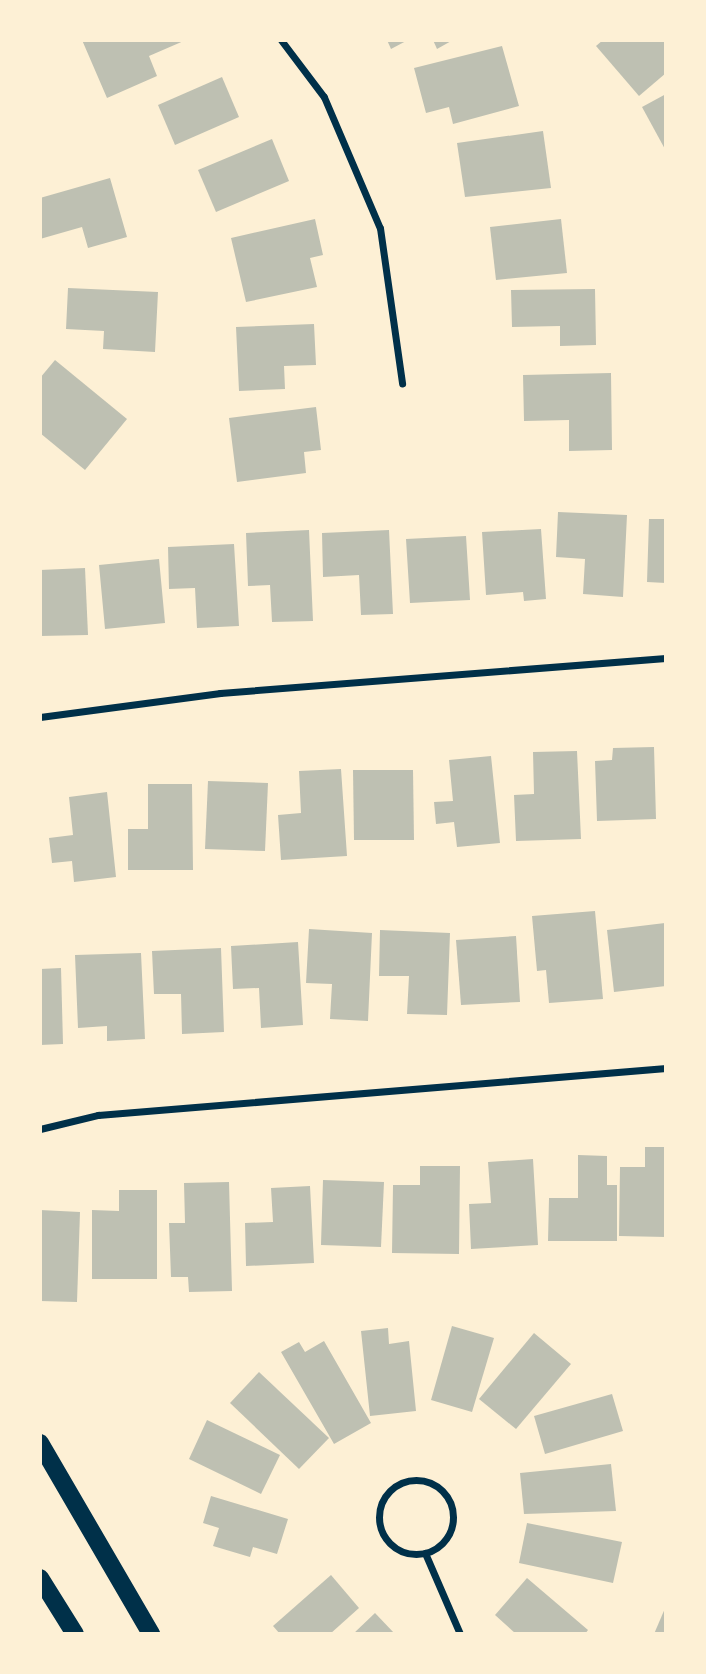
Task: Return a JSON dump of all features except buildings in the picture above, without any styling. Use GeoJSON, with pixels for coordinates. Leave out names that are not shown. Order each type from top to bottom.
{"type":"FeatureCollection","features":[{"type":"Feature","properties":{"kind":"main road"},"geometry":{"type":"LineString","coordinates":[[40,1443],[151,1634]]}},
{"type":"Feature","properties":{"kind":"main road"},"geometry":{"type":"LineString","coordinates":[[40,1578],[75,1634]]}},
{"type":"Feature","properties":{"kind":"street"},"geometry":{"type":"LineString","coordinates":[[281,40],[324,97],[380,228],[402,383]]}},
{"type":"Feature","properties":{"kind":"street"},"geometry":{"type":"LineString","coordinates":[[40,717],[220,693],[666,658]]}},
{"type":"Feature","properties":{"kind":"street"},"geometry":{"type":"LineString","coordinates":[[40,1129],[98,1115],[666,1068]]}},
{"type":"Feature","properties":{"kind":"street"},"geometry":{"type":"LineString","coordinates":[[411,1480],[437,1485],[452,1506],[451,1532],[425,1553],[393,1546],[380,1523],[383,1500],[411,1480]]}},
{"type":"Feature","properties":{"kind":"street"},"geometry":{"type":"LineString","coordinates":[[425,1553],[460,1634]]}}]}
